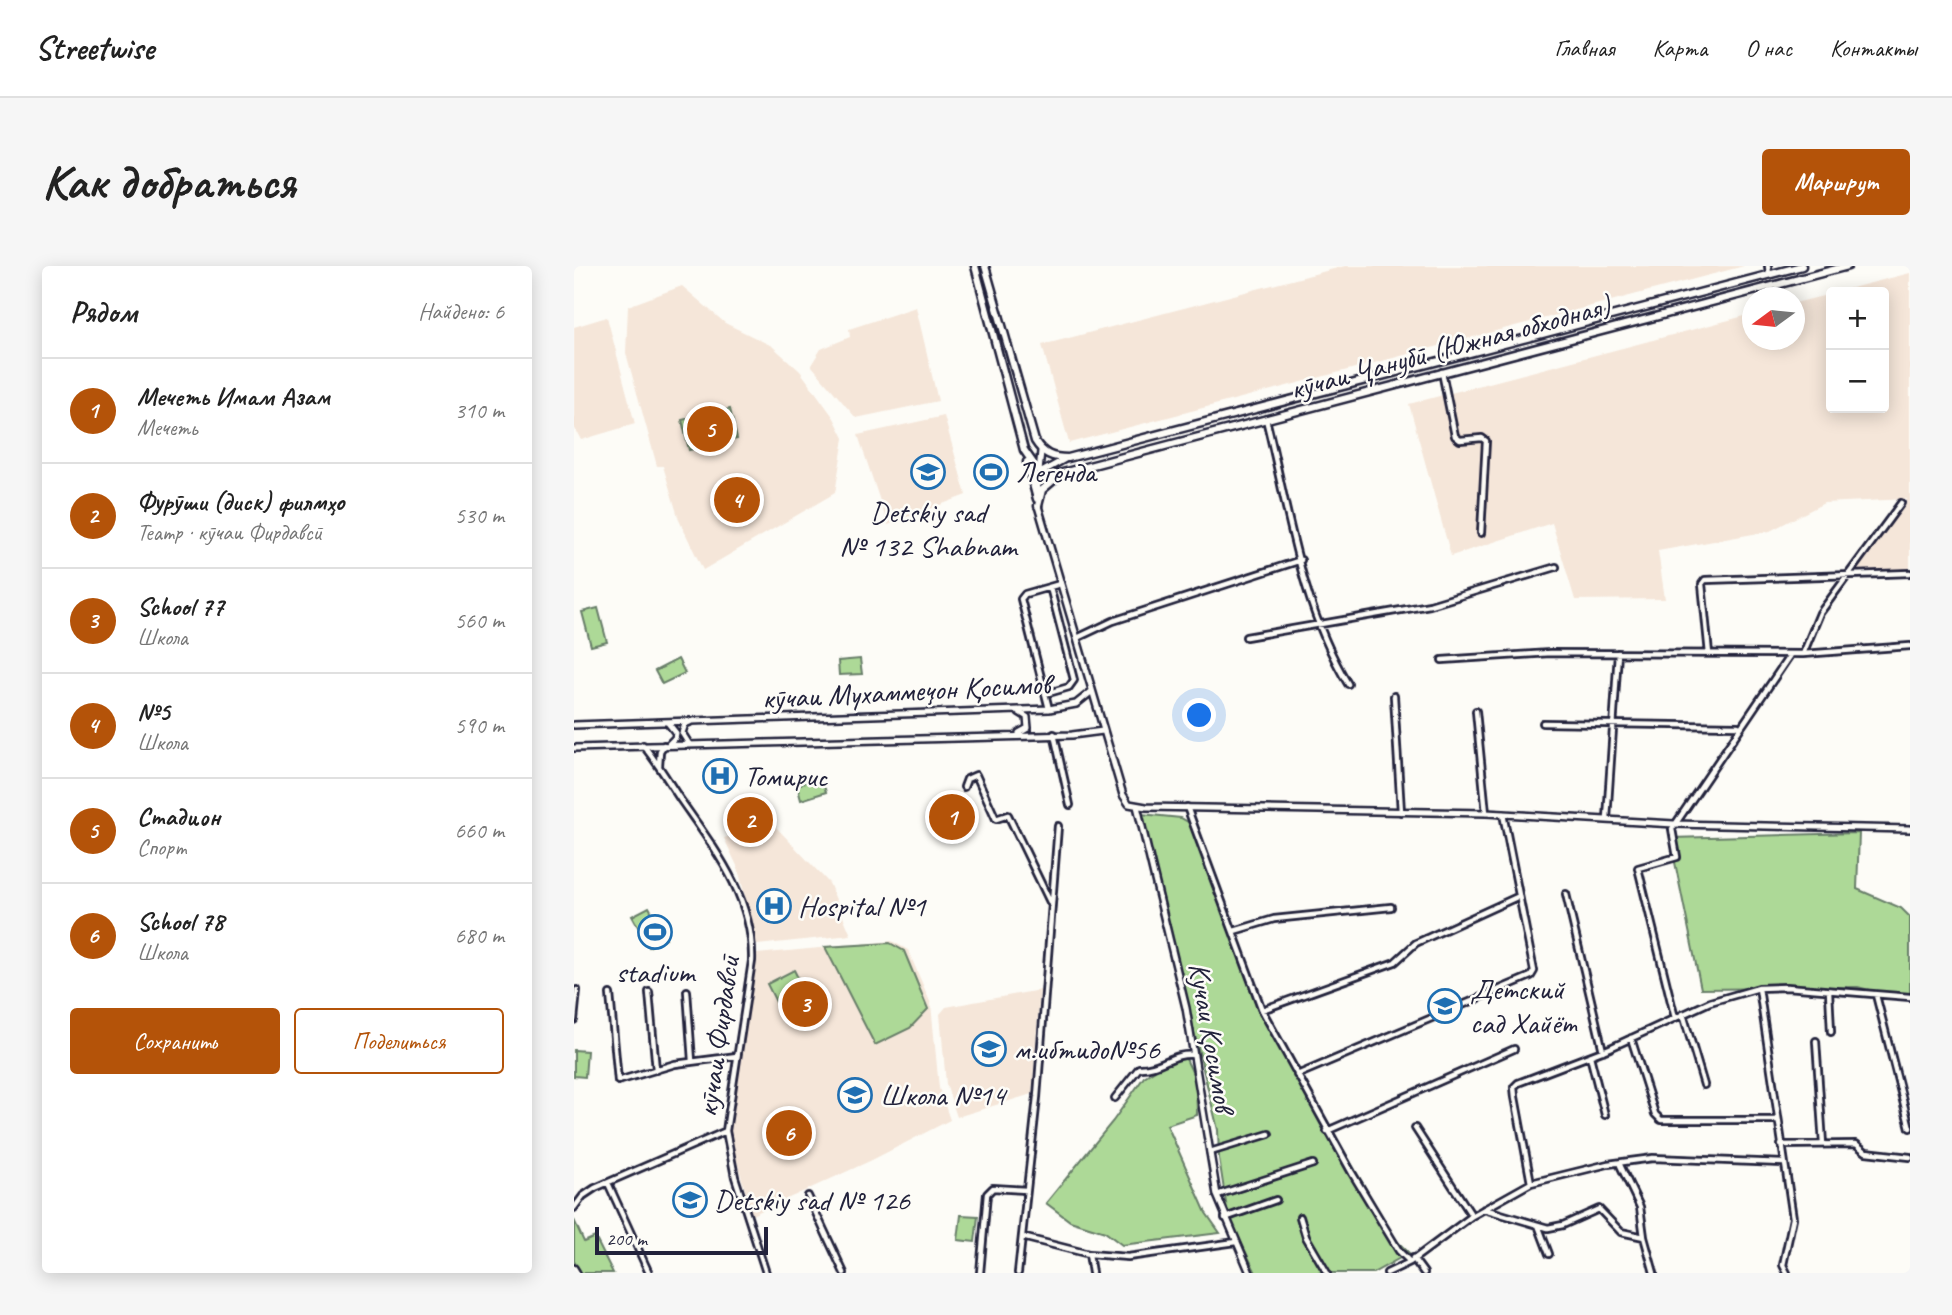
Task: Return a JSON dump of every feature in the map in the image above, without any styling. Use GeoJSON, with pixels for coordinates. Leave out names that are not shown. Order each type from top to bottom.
{"type":"FeatureCollection","features":[{"type":"Feature","properties":{"kind":"main road"},"geometry":{"type":"LineString","coordinates":[[975,266],[1038,503]]}},
{"type":"Feature","properties":{"kind":"main road","name":"кӯчаи Мухаммеҷон Қосимов"},"geometry":{"type":"LineString","coordinates":[[985,266],[1035,441],[1041,451]]}},
{"type":"Feature","properties":{"kind":"main road","name":"кӯчаи Ҷанубӣ (Южная обходная)"},"geometry":{"type":"LineString","coordinates":[[1068,458],[1802,266]]}},
{"type":"Feature","properties":{"kind":"main road","name":"кӯчаи Ҷанубӣ (Южная обходная)"},"geometry":{"type":"LineString","coordinates":[[1065,474],[1848,266]]}},
{"type":"Feature","properties":{"kind":"main road"},"geometry":{"type":"LineString","coordinates":[[1024,450],[1040,473],[1051,476],[1065,474]]}},
{"type":"Feature","properties":{"kind":"main road"},"geometry":{"type":"LineString","coordinates":[[1041,451],[1056,458],[1068,458]]}},
{"type":"Feature","properties":{"kind":"main road"},"geometry":{"type":"LineString","coordinates":[[1038,503],[1048,482],[1065,474]]}},
{"type":"Feature","properties":{"kind":"street"},"geometry":{"type":"LineString","coordinates":[[1768,266],[1769,274]]}},
{"type":"Feature","properties":{"kind":"street"},"geometry":{"type":"LineString","coordinates":[[1442,372],[1455,436],[1460,440],[1482,438],[1486,441],[1481,533]]}},
{"type":"Feature","properties":{"kind":"street"},"geometry":{"type":"LineString","coordinates":[[1266,419],[1320,625],[1348,684]]}},
{"type":"Feature","properties":{"kind":"street","name":"кӯчаи Мухаммеҷон Қосимов"},"geometry":{"type":"LineString","coordinates":[[574,725],[1016,711],[1076,704],[1091,692],[1038,503],[1041,451]]}},
{"type":"Feature","properties":{"kind":"street"},"geometry":{"type":"LineString","coordinates":[[1040,473],[1068,458]]}},
{"type":"Feature","properties":{"kind":"street"},"geometry":{"type":"LineString","coordinates":[[1803,654],[1815,621],[1901,503]]}},
{"type":"Feature","properties":{"kind":"street"},"geometry":{"type":"LineString","coordinates":[[1076,639],[1113,621],[1301,560]]}},
{"type":"Feature","properties":{"kind":"street"},"geometry":{"type":"LineString","coordinates":[[1246,637],[1430,605],[1556,567]]}},
{"type":"Feature","properties":{"kind":"street"},"geometry":{"type":"LineString","coordinates":[[1709,654],[1702,584],[1705,580],[1910,573]]}},
{"type":"Feature","properties":{"kind":"street"},"geometry":{"type":"LineString","coordinates":[[1049,709],[1021,599],[1025,594],[1060,584]]}},
{"type":"Feature","properties":{"kind":"street"},"geometry":{"type":"LineString","coordinates":[[1045,694],[1069,687],[1074,680],[1050,587]]}},
{"type":"Feature","properties":{"kind":"street"},"geometry":{"type":"LineString","coordinates":[[1442,660],[1550,653],[1790,655],[1910,646]]}},
{"type":"Feature","properties":{"kind":"street"},"geometry":{"type":"LineString","coordinates":[[1606,819],[1618,653]]}},
{"type":"Feature","properties":{"kind":"street"},"geometry":{"type":"LineString","coordinates":[[1675,1018],[1638,871],[1642,865],[1677,857],[1672,829],[1674,824],[1790,655]]}},
{"type":"Feature","properties":{"kind":"street"},"geometry":{"type":"LineString","coordinates":[[1091,692],[1123,795],[1129,804],[1137,806],[1486,813],[1674,824],[1910,830]]}},
{"type":"Feature","properties":{"kind":"street"},"geometry":{"type":"LineString","coordinates":[[1394,696],[1402,813]]}},
{"type":"Feature","properties":{"kind":"street"},"geometry":{"type":"LineString","coordinates":[[1016,711],[1027,716],[1029,723],[1028,728],[1016,734]]}},
{"type":"Feature","properties":{"kind":"street"},"geometry":{"type":"LineString","coordinates":[[1476,711],[1486,813]]}},
{"type":"Feature","properties":{"kind":"street"},"geometry":{"type":"LineString","coordinates":[[659,767],[660,751],[675,738],[675,728],[666,722]]}},
{"type":"Feature","properties":{"kind":"street"},"geometry":{"type":"LineString","coordinates":[[690,722],[685,724],[682,733],[686,742],[692,745]]}},
{"type":"Feature","properties":{"kind":"street"},"geometry":{"type":"LineString","coordinates":[[1543,723],[1739,726]]}},
{"type":"Feature","properties":{"kind":"street","name":"кӯчаи Мухаммеҷон Қосимов"},"geometry":{"type":"LineString","coordinates":[[574,748],[1103,731]]}},
{"type":"Feature","properties":{"kind":"street"},"geometry":{"type":"LineString","coordinates":[[1054,734],[1070,805]]}},
{"type":"Feature","properties":{"kind":"street","name":"кӯчаи Фирдавсӣ"},"geometry":{"type":"LineString","coordinates":[[643,745],[716,850],[744,908],[751,938],[752,961],[726,1132],[735,1177],[766,1273]]}},
{"type":"Feature","properties":{"kind":"street"},"geometry":{"type":"LineString","coordinates":[[964,787],[967,779],[976,775],[996,819],[1008,815],[1051,905]]}},
{"type":"Feature","properties":{"kind":"street","name":"Кучаи Қосимов"},"geometry":{"type":"LineString","coordinates":[[1137,806],[1196,1055],[1217,1195],[1250,1273]]}},
{"type":"Feature","properties":{"kind":"street"},"geometry":{"type":"LineString","coordinates":[[1186,807],[1262,1010],[1327,1131],[1399,1251],[1424,1273]]}},
{"type":"Feature","properties":{"kind":"street"},"geometry":{"type":"LineString","coordinates":[[1297,1074],[1401,1029],[1527,980],[1534,971],[1517,897],[1503,814]]}},
{"type":"Feature","properties":{"kind":"street"},"geometry":{"type":"LineString","coordinates":[[1018,1273],[1058,826]]}},
{"type":"Feature","properties":{"kind":"street"},"geometry":{"type":"LineString","coordinates":[[1566,894],[1603,1051]]}},
{"type":"Feature","properties":{"kind":"street"},"geometry":{"type":"LineString","coordinates":[[1262,1010],[1395,961],[1416,943],[1517,897]]}},
{"type":"Feature","properties":{"kind":"street"},"geometry":{"type":"LineString","coordinates":[[1234,931],[1274,919],[1391,907]]}},
{"type":"Feature","properties":{"kind":"street"},"geometry":{"type":"LineString","coordinates":[[1759,988],[1793,1218],[1783,1265],[1787,1273]]}},
{"type":"Feature","properties":{"kind":"street"},"geometry":{"type":"LineString","coordinates":[[1531,1182],[1514,1087],[1555,1067],[1603,1051],[1710,1002],[1759,988],[1910,997]]}},
{"type":"Feature","properties":{"kind":"street"},"geometry":{"type":"LineString","coordinates":[[574,1020],[577,990]]}},
{"type":"Feature","properties":{"kind":"street"},"geometry":{"type":"LineString","coordinates":[[687,991],[692,1061]]}},
{"type":"Feature","properties":{"kind":"street"},"geometry":{"type":"LineString","coordinates":[[1829,991],[1831,1032]]}},
{"type":"Feature","properties":{"kind":"street"},"geometry":{"type":"LineString","coordinates":[[649,992],[656,1070]]}},
{"type":"Feature","properties":{"kind":"street"},"geometry":{"type":"LineString","coordinates":[[610,994],[617,1080],[692,1061],[737,1056]]}},
{"type":"Feature","properties":{"kind":"street"},"geometry":{"type":"LineString","coordinates":[[1876,995],[1910,1128]]}},
{"type":"Feature","properties":{"kind":"street"},"geometry":{"type":"LineString","coordinates":[[1683,1014],[1704,1085]]}},
{"type":"Feature","properties":{"kind":"street"},"geometry":{"type":"LineString","coordinates":[[1631,1038],[1655,1114],[1661,1120],[1778,1120]]}},
{"type":"Feature","properties":{"kind":"street"},"geometry":{"type":"LineString","coordinates":[[1815,1041],[1823,1144]]}},
{"type":"Feature","properties":{"kind":"street"},"geometry":{"type":"LineString","coordinates":[[1327,1131],[1514,1049]]}},
{"type":"Feature","properties":{"kind":"street"},"geometry":{"type":"LineString","coordinates":[[1115,1098],[1139,1068],[1158,1064],[1178,1053],[1196,1055]]}},
{"type":"Feature","properties":{"kind":"street"},"geometry":{"type":"LineString","coordinates":[[1590,1056],[1605,1115]]}},
{"type":"Feature","properties":{"kind":"street"},"geometry":{"type":"LineString","coordinates":[[1415,1128],[1472,1216]]}},
{"type":"Feature","properties":{"kind":"street"},"geometry":{"type":"LineString","coordinates":[[574,1208],[589,1192],[726,1132]]}},
{"type":"Feature","properties":{"kind":"street"},"geometry":{"type":"LineString","coordinates":[[1209,1153],[1269,1134]]}},
{"type":"Feature","properties":{"kind":"street"},"geometry":{"type":"LineString","coordinates":[[1781,1144],[1856,1144],[1866,1152],[1910,1157]]}},
{"type":"Feature","properties":{"kind":"street"},"geometry":{"type":"LineString","coordinates":[[1387,1273],[1440,1242],[1483,1209],[1531,1182],[1653,1158],[1783,1163]]}},
{"type":"Feature","properties":{"kind":"street"},"geometry":{"type":"LineString","coordinates":[[1217,1195],[1313,1164]]}},
{"type":"Feature","properties":{"kind":"street"},"geometry":{"type":"LineString","coordinates":[[1620,1164],[1640,1207],[1644,1237],[1654,1273]]}},
{"type":"Feature","properties":{"kind":"street"},"geometry":{"type":"LineString","coordinates":[[608,1183],[649,1273]]}},
{"type":"Feature","properties":{"kind":"street"},"geometry":{"type":"LineString","coordinates":[[980,1273],[987,1194],[993,1188],[1027,1190]]}},
{"type":"Feature","properties":{"kind":"street"},"geometry":{"type":"LineString","coordinates":[[808,1196],[844,1273]]}},
{"type":"Feature","properties":{"kind":"street"},"geometry":{"type":"LineString","coordinates":[[1225,1218],[1276,1200]]}},
{"type":"Feature","properties":{"kind":"street"},"geometry":{"type":"LineString","coordinates":[[1483,1209],[1548,1228],[1557,1227],[1599,1209],[1621,1232],[1644,1237]]}},
{"type":"Feature","properties":{"kind":"street"},"geometry":{"type":"LineString","coordinates":[[1300,1217],[1306,1237],[1327,1273]]}},
{"type":"Feature","properties":{"kind":"street"},"geometry":{"type":"LineString","coordinates":[[1538,1224],[1549,1254]]}},
{"type":"Feature","properties":{"kind":"street"},"geometry":{"type":"LineString","coordinates":[[1021,1237],[1089,1254],[1128,1257],[1236,1242]]}},
{"type":"Feature","properties":{"kind":"street"},"geometry":{"type":"LineString","coordinates":[[1089,1254],[1092,1273]]}},
{"type":"Feature","properties":{"kind":"street"},"geometry":{"type":"LineString","coordinates":[[574,1268],[577,1273]]}},
{"type":"Feature","properties":{"kind":"shaded area"},"geometry":{"type":"Polygon","coordinates":[[[1345,266],[1744,266],[1069,443],[1042,345],[1345,266]]]}},
{"type":"Feature","properties":{"kind":"shaded area"},"geometry":{"type":"Polygon","coordinates":[[[1910,273],[1910,569],[1855,572],[1907,499],[1824,503],[1770,531],[1658,551],[1665,599],[1575,600],[1552,523],[1451,556],[1409,404],[1742,317],[1742,350],[1805,350],[1805,300],[1826,295],[1826,413],[1889,413],[1889,287],[1855,287],[1910,273]]]}},
{"type":"Feature","properties":{"kind":"shaded area"},"geometry":{"type":"Polygon","coordinates":[[[682,286],[725,323],[772,346],[800,371],[834,418],[844,438],[835,493],[703,570],[679,520],[663,466],[657,466],[626,353],[628,306],[682,286]]]}},
{"type":"Feature","properties":{"kind":"shaded area"},"geometry":{"type":"Polygon","coordinates":[[[916,307],[938,401],[856,418],[811,365],[821,349],[850,337],[849,329],[916,307]]]}},
{"type":"Feature","properties":{"kind":"shaded area"},"geometry":{"type":"Polygon","coordinates":[[[607,317],[635,424],[581,440],[574,427],[574,327],[607,317]]]}},
{"type":"Feature","properties":{"kind":"shaded area"},"geometry":{"type":"Polygon","coordinates":[[[944,416],[966,495],[888,525],[858,435],[944,416]]]}},
{"type":"Feature","properties":{"kind":"shaded area"},"geometry":{"type":"Polygon","coordinates":[[[773,824],[829,883],[851,935],[757,945],[738,868],[724,838],[773,824]]]}},
{"type":"Feature","properties":{"kind":"shaded area"},"geometry":{"type":"Polygon","coordinates":[[[892,941],[908,950],[931,1004],[939,1088],[950,1120],[872,1160],[752,1215],[731,1140],[731,1118],[757,954],[892,941]]]}},
{"type":"Feature","properties":{"kind":"shaded area","name":"м.ибтидо№56"},"geometry":{"type":"Polygon","coordinates":[[[1040,990],[1032,1094],[957,1117],[946,1084],[940,1014],[946,1007],[1040,990]]]}},
{"type":"Feature","properties":{"kind":"green space"},"geometry":{"type":"Polygon","coordinates":[[[730,409],[737,439],[689,450],[682,420],[730,409]]]}},
{"type":"Feature","properties":{"kind":"green space"},"geometry":{"type":"Polygon","coordinates":[[[598,608],[607,642],[591,646],[582,612],[598,608]]]}},
{"type":"Feature","properties":{"kind":"green space"},"geometry":{"type":"Polygon","coordinates":[[[678,659],[685,673],[662,684],[655,671],[678,659]]]}},
{"type":"Feature","properties":{"kind":"green space"},"geometry":{"type":"Polygon","coordinates":[[[860,659],[862,674],[839,675],[838,661],[860,659]]]}},
{"type":"Feature","properties":{"kind":"green space"},"geometry":{"type":"Polygon","coordinates":[[[821,777],[826,792],[801,800],[797,785],[821,777]]]}},
{"type":"Feature","properties":{"kind":"green space"},"geometry":{"type":"Polygon","coordinates":[[[1141,814],[1181,818],[1193,825],[1261,1007],[1395,1239],[1409,1253],[1373,1273],[1256,1273],[1228,1216],[1219,1158],[1218,1130],[1141,814]]]}},
{"type":"Feature","properties":{"kind":"green space"},"geometry":{"type":"Polygon","coordinates":[[[1859,833],[1857,889],[1901,908],[1910,917],[1910,995],[1880,993],[1858,987],[1701,989],[1670,838],[1859,833]]]}},
{"type":"Feature","properties":{"kind":"green space"},"geometry":{"type":"Polygon","coordinates":[[[649,907],[666,938],[649,947],[632,916],[649,907]]]}},
{"type":"Feature","properties":{"kind":"green space"},"geometry":{"type":"Polygon","coordinates":[[[890,943],[904,951],[928,1009],[910,1028],[875,1045],[825,947],[890,943]]]}},
{"type":"Feature","properties":{"kind":"green space"},"geometry":{"type":"Polygon","coordinates":[[[794,970],[803,988],[776,1002],[767,984],[794,970]]]}},
{"type":"Feature","properties":{"kind":"green space"},"geometry":{"type":"Polygon","coordinates":[[[574,1050],[587,1051],[585,1077],[574,1076],[574,1050]]]}},
{"type":"Feature","properties":{"kind":"green space"},"geometry":{"type":"Polygon","coordinates":[[[1176,1057],[1186,1059],[1196,1080],[1197,1115],[1167,1125],[1206,1213],[1220,1233],[1122,1245],[1105,1232],[1070,1221],[1046,1203],[1113,1121],[1144,1077],[1176,1057]]]}},
{"type":"Feature","properties":{"kind":"green space"},"geometry":{"type":"Polygon","coordinates":[[[961,1215],[978,1216],[975,1242],[958,1240],[961,1215]]]}},
{"type":"Feature","properties":{"kind":"green space"},"geometry":{"type":"Polygon","coordinates":[[[574,1220],[584,1242],[595,1237],[613,1273],[580,1273],[574,1261],[574,1220]]]}},
{"type":"Feature","properties":{"kind":"place","name":"Стадион"},"geometry":{"type":"Point","coordinates":[710,429]}},
{"type":"Feature","properties":{"kind":"place","name":"Detskiy sad № 132 Shabnam"},"geometry":{"type":"Point","coordinates":[928,472]}},
{"type":"Feature","properties":{"kind":"place","name":"Легенда"},"geometry":{"type":"Point","coordinates":[991,472]}},
{"type":"Feature","properties":{"kind":"place","name":"№5"},"geometry":{"type":"Point","coordinates":[737,500]}},
{"type":"Feature","properties":{"kind":"place","name":"Томирис"},"geometry":{"type":"Point","coordinates":[720,776]}},
{"type":"Feature","properties":{"kind":"place","name":"Мечеть Имам Азам"},"geometry":{"type":"Point","coordinates":[952,817]}},
{"type":"Feature","properties":{"kind":"place","name":"Фурӯши (диск) филмҳо"},"geometry":{"type":"Point","coordinates":[750,820]}},
{"type":"Feature","properties":{"kind":"place","name":"Hospital №1"},"geometry":{"type":"Point","coordinates":[774,906]}},
{"type":"Feature","properties":{"kind":"place","name":"stadium"},"geometry":{"type":"Point","coordinates":[655,932]}},
{"type":"Feature","properties":{"kind":"place","name":"School 77"},"geometry":{"type":"Point","coordinates":[805,1004]}},
{"type":"Feature","properties":{"kind":"place","name":"Детский сад Хайёт"},"geometry":{"type":"Point","coordinates":[1445,1006]}},
{"type":"Feature","properties":{"kind":"place","name":"м.ибтидо№56"},"geometry":{"type":"Point","coordinates":[989,1049]}},
{"type":"Feature","properties":{"kind":"place","name":"Школа №14"},"geometry":{"type":"Point","coordinates":[855,1095]}},
{"type":"Feature","properties":{"kind":"place","name":"School 78"},"geometry":{"type":"Point","coordinates":[789,1133]}},
{"type":"Feature","properties":{"kind":"place","name":"Detskiy sad № 126"},"geometry":{"type":"Point","coordinates":[690,1200]}}]}
